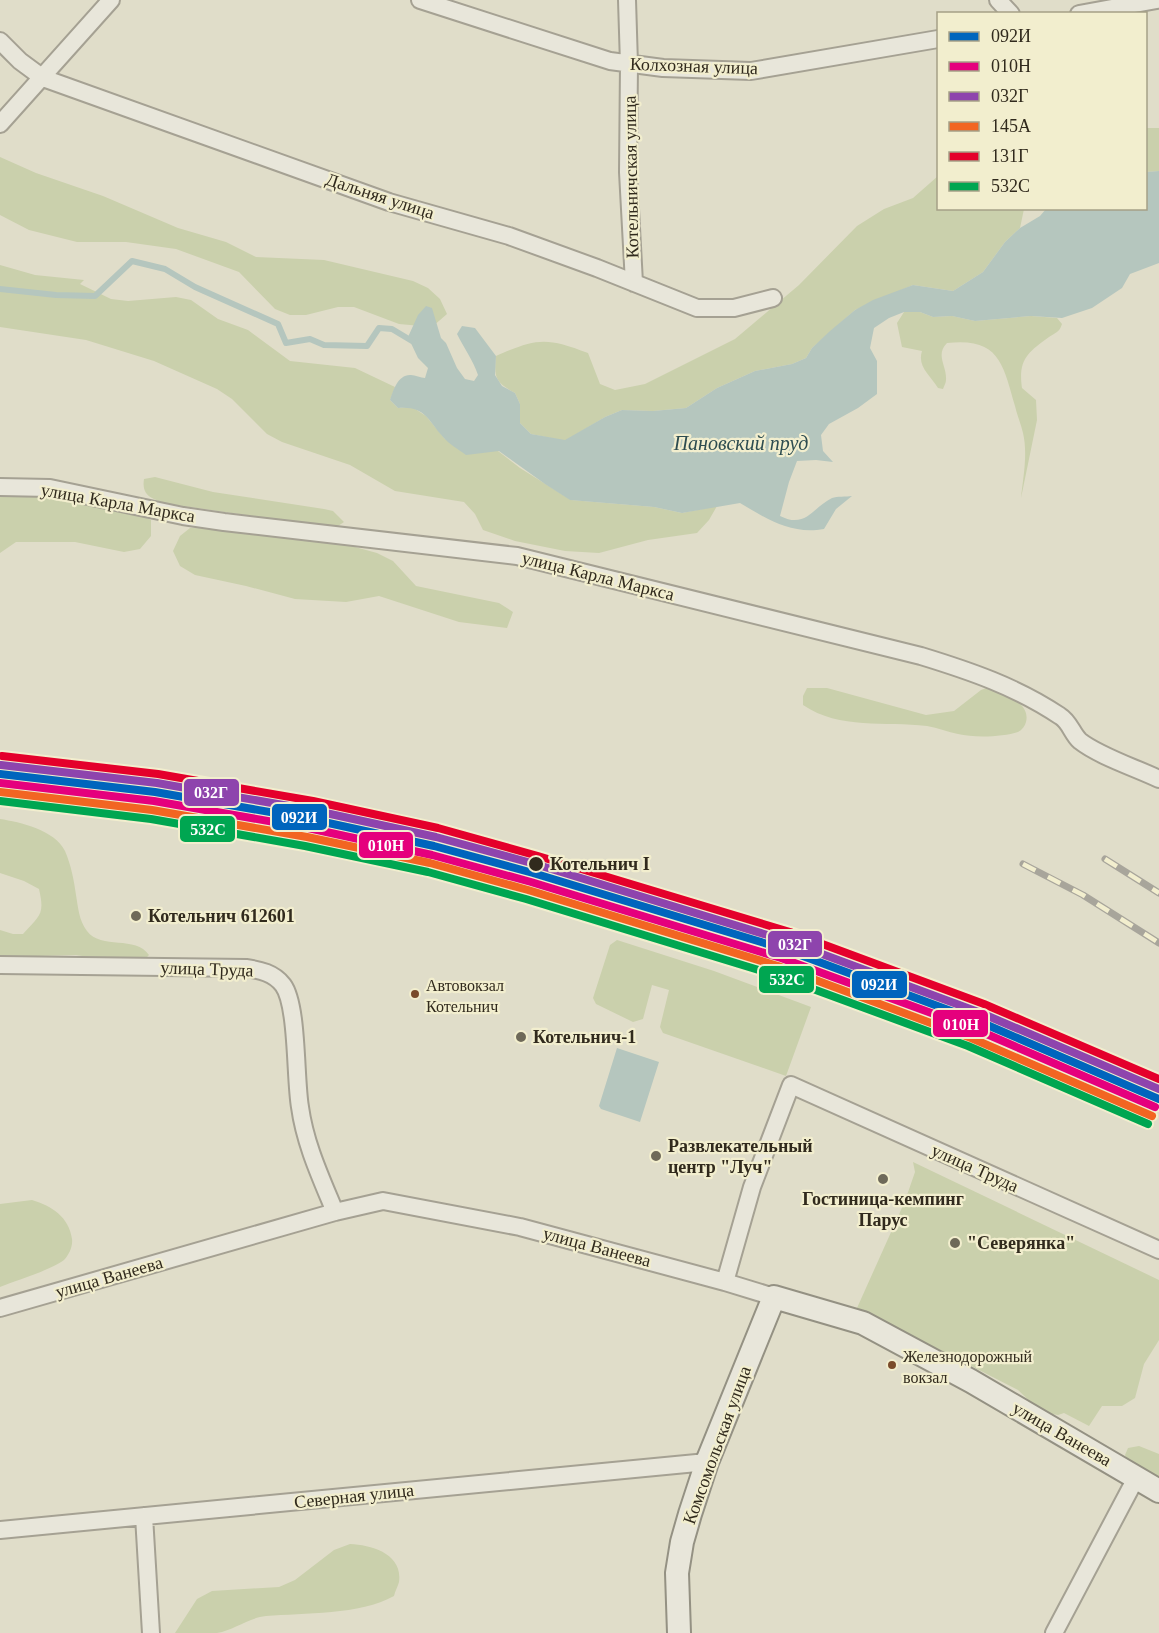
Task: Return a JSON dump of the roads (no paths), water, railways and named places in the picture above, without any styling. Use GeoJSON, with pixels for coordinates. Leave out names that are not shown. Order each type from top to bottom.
{"type":"FeatureCollection","features":[{"type":"Feature","properties":{"kind":"street"},"geometry":{"type":"LineString","coordinates":[[0,124],[111,0]]}},
{"type":"Feature","properties":{"kind":"street","name":"Колхозная улица"},"geometry":{"type":"LineString","coordinates":[[420,0],[600,58],[663,68],[751,71],[937,39]]}},
{"type":"Feature","properties":{"kind":"street","name":"Котельничская улица"},"geometry":{"type":"LineString","coordinates":[[627,0],[629,64],[627,172],[634,283]]}},
{"type":"Feature","properties":{"kind":"street"},"geometry":{"type":"LineString","coordinates":[[998,0],[1009,12]]}},
{"type":"Feature","properties":{"kind":"street"},"geometry":{"type":"LineString","coordinates":[[1090,12],[1157,0]]}},
{"type":"Feature","properties":{"kind":"street","name":"Дальняя улица"},"geometry":{"type":"LineString","coordinates":[[0,41],[20,61],[43,78],[389,202],[508,236],[697,308],[734,308],[773,298]]}},
{"type":"Feature","properties":{"kind":"street","name":"улица Карла Маркса"},"geometry":{"type":"LineString","coordinates":[[0,487],[50,488],[183,516],[224,522],[517,556],[921,656],[968,670],[1009,687],[1062,717],[1079,740],[1159,778]]}},
{"type":"Feature","properties":{"kind":"street","name":"улица Труда"},"geometry":{"type":"LineString","coordinates":[[0,965],[246,968],[268,973],[277,978],[284,985],[291,1003],[299,1107],[308,1144],[335,1212]]}},
{"type":"Feature","properties":{"kind":"street","name":"улица Труда"},"geometry":{"type":"LineString","coordinates":[[725,1282],[752,1187],[791,1085],[1159,1250]]}},
{"type":"Feature","properties":{"kind":"street","name":"улица Ванеева"},"geometry":{"type":"LineString","coordinates":[[0,1308],[335,1212],[383,1201],[520,1227],[725,1282],[863,1323],[971,1381],[1159,1491]]}},
{"type":"Feature","properties":{"kind":"street","name":"Комсомольская улица"},"geometry":{"type":"LineString","coordinates":[[679,1633],[677,1573],[682,1542],[707,1462],[774,1297]]}},
{"type":"Feature","properties":{"kind":"street","name":"Северная улица"},"geometry":{"type":"LineString","coordinates":[[0,1530],[707,1462]]}},
{"type":"Feature","properties":{"kind":"street"},"geometry":{"type":"LineString","coordinates":[[1054,1633],[1136,1478]]}},
{"type":"Feature","properties":{"kind":"street"},"geometry":{"type":"LineString","coordinates":[[144,1516],[152,1633]]}},
{"type":"Feature","properties":{"kind":"water","name":"Пановский пруд"},"geometry":{"type":"Polygon","coordinates":[[[1159,171],[1159,263],[1130,274],[1122,288],[1092,308],[1062,318],[1031,316],[975,321],[952,316],[933,317],[920,312],[904,312],[874,328],[870,348],[877,361],[877,394],[858,408],[829,424],[821,435],[823,451],[833,462],[797,461],[780,516],[796,520],[803,519],[832,498],[852,496],[836,509],[824,529],[790,528],[740,503],[682,513],[654,507],[570,500],[499,451],[466,455],[445,440],[425,415],[414,409],[398,408],[390,400],[399,380],[406,375],[425,378],[428,368],[418,358],[408,337],[418,315],[426,306],[432,308],[441,338],[446,343],[457,368],[465,379],[474,381],[478,375],[457,334],[462,326],[475,328],[496,356],[495,375],[502,386],[515,393],[520,404],[520,423],[531,434],[565,440],[622,410],[653,411],[686,408],[717,388],[755,371],[792,364],[806,358],[812,348],[830,331],[855,310],[873,300],[913,285],[953,291],[983,272],[1005,242],[1045,210],[1147,210],[1147,172],[1159,171]]]}},
{"type":"Feature","properties":{"kind":"water"},"geometry":{"type":"Polygon","coordinates":[[[617,1048],[659,1062],[640,1122],[601,1109],[599,1106],[617,1048]]]}},
{"type":"Feature","properties":{"kind":"waterway"},"geometry":{"type":"LineString","coordinates":[[0,289],[56,295],[95,296],[132,261],[165,269],[195,287],[278,324],[286,343],[310,339],[324,345],[367,346],[379,328],[392,329],[412,341]]}},
{"type":"Feature","properties":{"kind":"railway"},"geometry":{"type":"LineString","coordinates":[[1105,859],[1159,893]]}},
{"type":"Feature","properties":{"kind":"railway"},"geometry":{"type":"LineString","coordinates":[[1023,864],[1083,895],[1159,943]]}},
{"type":"Feature","properties":{"kind":"place","name":"Котельнич I"},"geometry":{"type":"Point","coordinates":[536,864]}},
{"type":"Feature","properties":{"kind":"place","name":"Котельнич 612601"},"geometry":{"type":"Point","coordinates":[136,916]}},
{"type":"Feature","properties":{"kind":"place","name":"Автовокзал Котельнич"},"geometry":{"type":"Point","coordinates":[415,994]}},
{"type":"Feature","properties":{"kind":"place","name":"Котельнич-1"},"geometry":{"type":"Point","coordinates":[521,1037]}},
{"type":"Feature","properties":{"kind":"place","name":"Развлекательный центр \"Луч\""},"geometry":{"type":"Point","coordinates":[656,1156]}},
{"type":"Feature","properties":{"kind":"place","name":"Гостиница-кемпинг Парус"},"geometry":{"type":"Point","coordinates":[883,1179]}},
{"type":"Feature","properties":{"kind":"place","name":"\"Северянка\""},"geometry":{"type":"Point","coordinates":[955,1243]}},
{"type":"Feature","properties":{"kind":"place","name":"Железнодорожный вокзал"},"geometry":{"type":"Point","coordinates":[892,1365]}}]}
